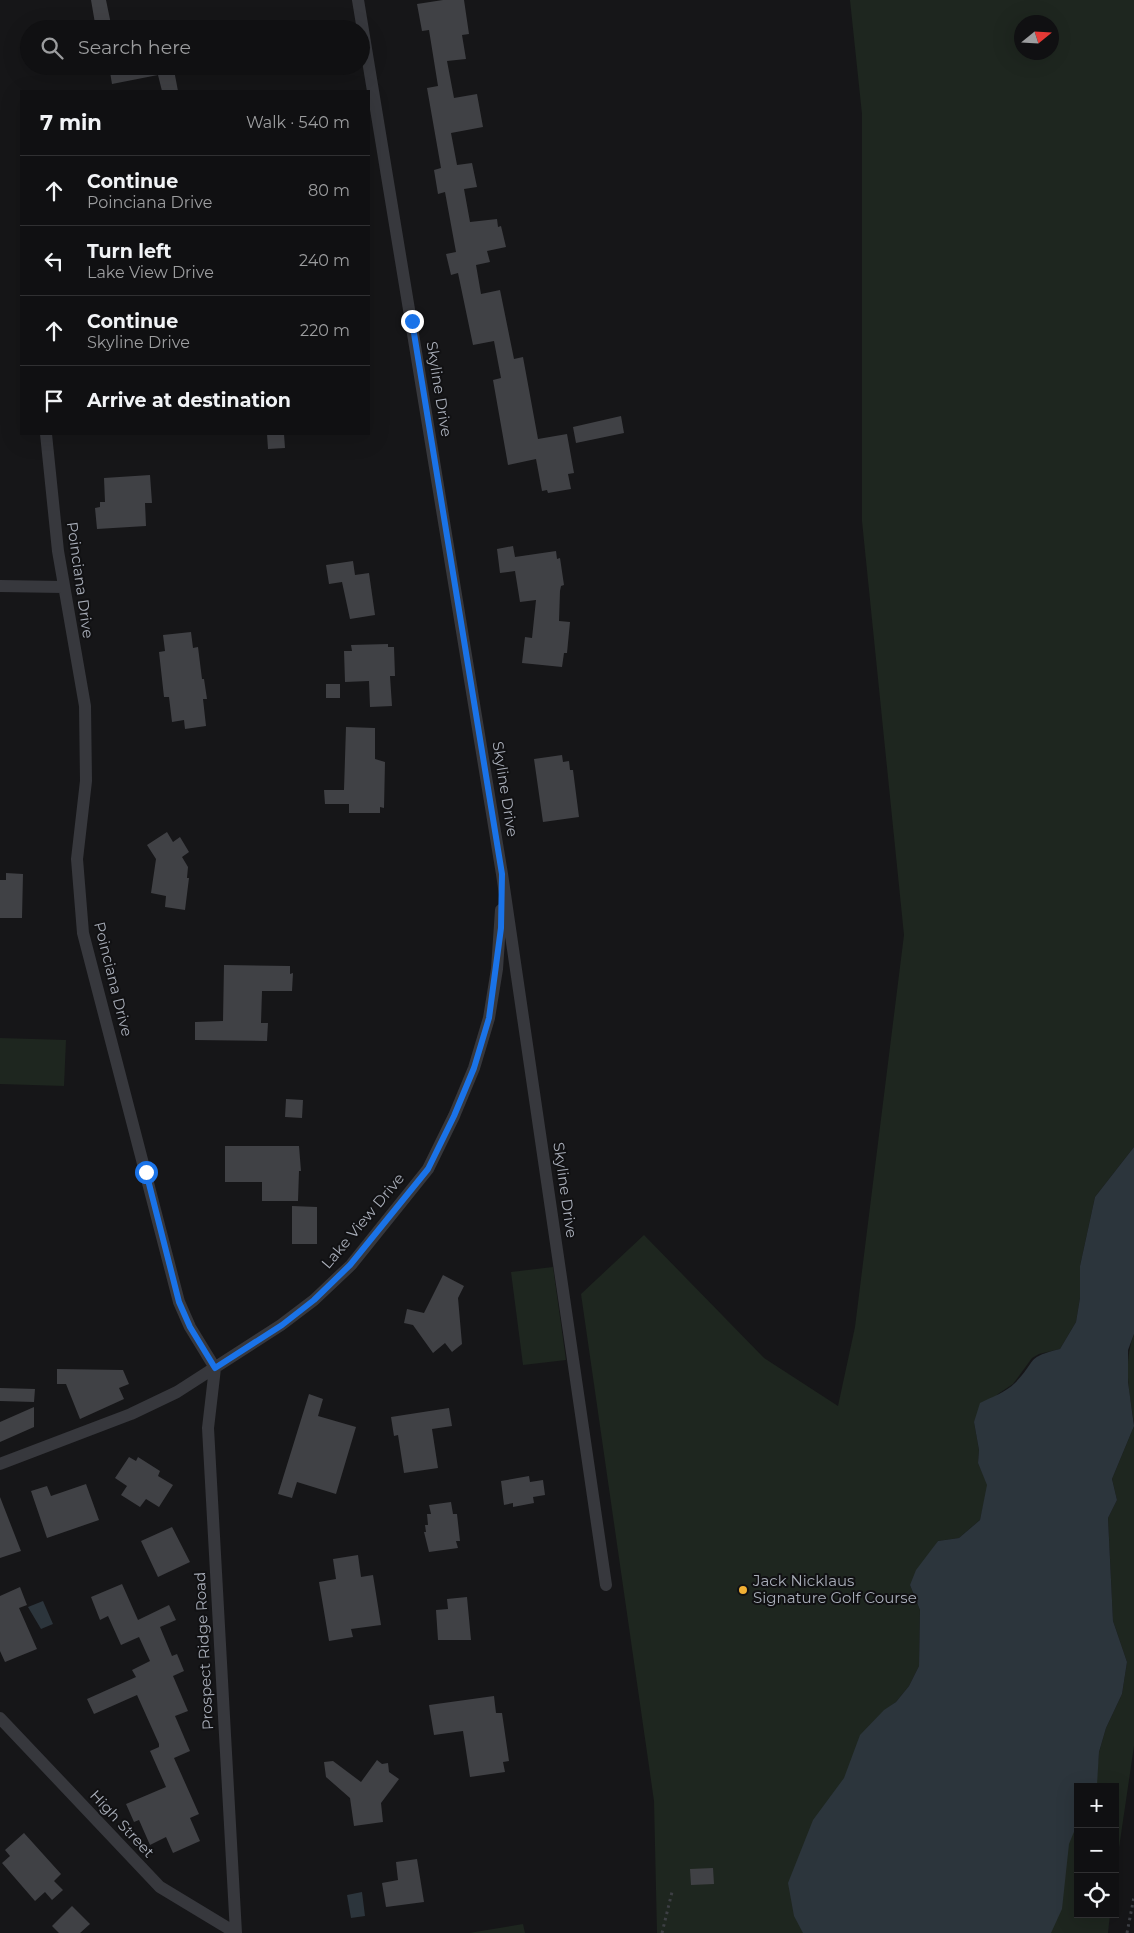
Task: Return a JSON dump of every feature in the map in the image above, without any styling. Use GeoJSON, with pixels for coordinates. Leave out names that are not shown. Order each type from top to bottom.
{"type":"FeatureCollection","features":[{"type":"Feature","properties":{"kind":"street","name":"Skyline Drive"},"geometry":{"type":"LineString","coordinates":[[358,0],[361,20]]}},
{"type":"Feature","properties":{"kind":"street","name":"Skyline Drive"},"geometry":{"type":"LineString","coordinates":[[370,73],[502,874],[606,1585]]}},
{"type":"Feature","properties":{"kind":"street","name":"Poinciana Drive"},"geometry":{"type":"LineString","coordinates":[[46,435],[63,587],[85,706],[86,781],[77,860],[83,933],[179,1302],[190,1327],[215,1368]]}},
{"type":"Feature","properties":{"kind":"street"},"geometry":{"type":"LineString","coordinates":[[0,586],[63,587]]}},
{"type":"Feature","properties":{"kind":"street","name":"Lake View Drive"},"geometry":{"type":"LineString","coordinates":[[0,1464],[131,1414],[176,1392],[282,1325],[314,1300],[350,1265],[428,1169],[464,1092],[489,1018],[500,936],[502,874]]}},
{"type":"Feature","properties":{"kind":"street","name":"Prospect Ridge Road"},"geometry":{"type":"LineString","coordinates":[[215,1368],[208,1428],[236,1933]]}},
{"type":"Feature","properties":{"kind":"street","name":"High Street"},"geometry":{"type":"LineString","coordinates":[[0,1718],[160,1887],[236,1933]]}},
{"type":"Feature","properties":{"kind":"path"},"geometry":{"type":"LineString","coordinates":[[662,1933],[672,1892]]}},
{"type":"Feature","properties":{"kind":"path"},"geometry":{"type":"LineString","coordinates":[[1126,1933],[1134,1897]]}},
{"type":"Feature","properties":{"kind":"shaded area"},"geometry":{"type":"Polygon","coordinates":[[[850,0],[1134,0],[1134,1147],[1095,1197],[1080,1266],[1080,1298],[1076,1322],[1060,1349],[1039,1354],[1032,1358],[1013,1384],[998,1394],[974,1422],[979,1450],[978,1463],[988,1485],[980,1520],[959,1538],[938,1541],[910,1585],[920,1610],[919,1666],[909,1686],[896,1702],[882,1713],[1074,1785],[1074,1918],[1110,1918],[1108,1933],[657,1933],[654,1801],[581,1294],[644,1235],[764,1358],[838,1406],[855,1327],[904,935],[862,521],[862,114],[850,0]]]}},
{"type":"Feature","properties":{"kind":"shaded area"},"geometry":{"type":"Polygon","coordinates":[[[0,1038],[66,1040],[64,1086],[0,1084],[0,1038]]]}},
{"type":"Feature","properties":{"kind":"shaded area"},"geometry":{"type":"Polygon","coordinates":[[[1134,1147],[1134,1334],[1128,1350],[1128,1382],[1134,1426],[1112,1479],[1117,1500],[1108,1518],[1113,1621],[1127,1662],[1122,1694],[1106,1728],[1099,1752],[1097,1783],[1074,1783],[1074,1832],[1069,1844],[1062,1909],[1051,1933],[803,1933],[794,1916],[788,1883],[813,1820],[844,1778],[860,1735],[884,1710],[896,1702],[909,1686],[919,1666],[920,1610],[910,1585],[916,1570],[938,1541],[959,1538],[980,1520],[987,1485],[978,1463],[979,1450],[974,1422],[980,1403],[1011,1386],[1036,1358],[1060,1349],[1076,1322],[1080,1298],[1080,1266],[1095,1197],[1134,1147]]]}},
{"type":"Feature","properties":{"kind":"shaded area"},"geometry":{"type":"Polygon","coordinates":[[[553,1267],[566,1360],[523,1365],[511,1272],[553,1267]]]}},
{"type":"Feature","properties":{"kind":"shaded area"},"geometry":{"type":"Polygon","coordinates":[[[1134,1334],[1134,1422],[1128,1367],[1134,1334]]]}},
{"type":"Feature","properties":{"kind":"shaded area"},"geometry":{"type":"Polygon","coordinates":[[[1134,1426],[1134,1746],[1119,1848],[1119,1783],[1096,1783],[1099,1752],[1106,1728],[1122,1694],[1127,1662],[1113,1621],[1108,1518],[1117,1500],[1112,1479],[1134,1426]]]}},
{"type":"Feature","properties":{"kind":"shaded area"},"geometry":{"type":"Polygon","coordinates":[[[43,1601],[53,1624],[41,1629],[28,1607],[43,1601]]]}},
{"type":"Feature","properties":{"kind":"shaded area"},"geometry":{"type":"Polygon","coordinates":[[[362,1892],[365,1916],[351,1918],[347,1895],[362,1892]]]}},
{"type":"Feature","properties":{"kind":"shaded area"},"geometry":{"type":"Polygon","coordinates":[[[523,1924],[525,1933],[469,1933],[523,1924]]]}},
{"type":"Feature","properties":{"kind":"building"},"geometry":{"type":"Polygon","coordinates":[[[91,0],[106,0],[110,20],[94,20],[91,0]]]}},
{"type":"Feature","properties":{"kind":"building"},"geometry":{"type":"Polygon","coordinates":[[[443,0],[464,0],[469,34],[462,35],[466,59],[447,61],[454,98],[477,94],[483,127],[451,133],[457,165],[472,163],[477,187],[464,189],[470,222],[497,219],[498,227],[501,226],[506,247],[487,251],[490,262],[476,265],[481,294],[500,290],[514,359],[523,357],[538,439],[567,434],[574,473],[568,474],[571,489],[548,493],[547,490],[542,491],[536,459],[508,465],[493,380],[501,378],[494,341],[473,345],[458,273],[451,275],[446,254],[456,252],[445,192],[438,194],[434,170],[441,168],[427,88],[438,86],[429,30],[422,31],[417,4],[443,0]]]}},
{"type":"Feature","properties":{"kind":"building"},"geometry":{"type":"Polygon","coordinates":[[[110,75],[158,75],[112,84],[110,75]]]}},
{"type":"Feature","properties":{"kind":"building"},"geometry":{"type":"Polygon","coordinates":[[[158,75],[175,75],[178,90],[162,90],[158,75]]]}},
{"type":"Feature","properties":{"kind":"building"},"geometry":{"type":"Polygon","coordinates":[[[621,416],[624,433],[576,443],[573,427],[621,416]]]}},
{"type":"Feature","properties":{"kind":"building"},"geometry":{"type":"Polygon","coordinates":[[[267,435],[284,435],[285,448],[268,449],[267,435]]]}},
{"type":"Feature","properties":{"kind":"building"},"geometry":{"type":"Polygon","coordinates":[[[150,475],[152,503],[145,503],[146,526],[97,529],[95,508],[100,507],[100,502],[105,502],[104,478],[150,475]]]}},
{"type":"Feature","properties":{"kind":"building"},"geometry":{"type":"Polygon","coordinates":[[[513,546],[515,557],[556,551],[557,559],[560,558],[564,585],[561,586],[560,591],[559,621],[570,622],[567,653],[564,653],[562,667],[522,663],[525,637],[532,638],[536,600],[520,602],[515,571],[500,573],[497,549],[513,546]]]}},
{"type":"Feature","properties":{"kind":"building"},"geometry":{"type":"Polygon","coordinates":[[[353,561],[355,575],[369,573],[375,615],[350,619],[342,582],[329,584],[326,565],[353,561]]]}},
{"type":"Feature","properties":{"kind":"building"},"geometry":{"type":"Polygon","coordinates":[[[191,632],[193,648],[198,647],[202,679],[204,679],[207,699],[203,699],[206,726],[185,729],[184,720],[172,722],[169,697],[164,697],[159,652],[165,651],[163,635],[191,632]]]}},
{"type":"Feature","properties":{"kind":"building"},"geometry":{"type":"Polygon","coordinates":[[[388,644],[388,647],[394,647],[395,676],[390,676],[392,706],[370,707],[369,681],[345,682],[344,651],[352,651],[351,645],[388,644]]]}},
{"type":"Feature","properties":{"kind":"building"},"geometry":{"type":"Polygon","coordinates":[[[326,684],[340,684],[340,698],[326,698],[326,684]]]}},
{"type":"Feature","properties":{"kind":"building"},"geometry":{"type":"Polygon","coordinates":[[[346,727],[375,728],[375,759],[385,762],[384,808],[380,807],[380,813],[349,813],[349,804],[325,804],[324,790],[344,790],[346,727]]]}},
{"type":"Feature","properties":{"kind":"building"},"geometry":{"type":"Polygon","coordinates":[[[562,755],[563,762],[569,761],[570,770],[573,770],[579,817],[543,822],[534,759],[562,755]]]}},
{"type":"Feature","properties":{"kind":"building"},"geometry":{"type":"Polygon","coordinates":[[[167,832],[173,842],[180,837],[189,852],[182,857],[188,867],[187,878],[189,878],[185,910],[165,907],[166,896],[151,893],[156,859],[147,845],[167,832]]]}},
{"type":"Feature","properties":{"kind":"building"},"geometry":{"type":"Polygon","coordinates":[[[6,873],[23,874],[22,918],[0,918],[0,880],[6,880],[6,873]]]}},
{"type":"Feature","properties":{"kind":"building"},"geometry":{"type":"Polygon","coordinates":[[[224,965],[290,966],[290,974],[293,973],[292,991],[262,991],[261,1023],[268,1023],[267,1041],[195,1040],[195,1022],[223,1021],[224,965]]]}},
{"type":"Feature","properties":{"kind":"building"},"geometry":{"type":"Polygon","coordinates":[[[286,1099],[303,1100],[302,1118],[285,1117],[286,1099]]]}},
{"type":"Feature","properties":{"kind":"building"},"geometry":{"type":"Polygon","coordinates":[[[225,1146],[299,1146],[301,1171],[299,1171],[298,1201],[262,1201],[262,1182],[225,1182],[225,1146]]]}},
{"type":"Feature","properties":{"kind":"building"},"geometry":{"type":"Polygon","coordinates":[[[292,1206],[317,1207],[317,1244],[292,1244],[292,1206]]]}},
{"type":"Feature","properties":{"kind":"building"},"geometry":{"type":"Polygon","coordinates":[[[443,1275],[464,1286],[458,1298],[462,1344],[452,1352],[445,1343],[433,1353],[413,1325],[404,1323],[407,1309],[424,1313],[443,1275]]]}},
{"type":"Feature","properties":{"kind":"building"},"geometry":{"type":"Polygon","coordinates":[[[57,1369],[123,1370],[129,1384],[119,1388],[124,1399],[80,1419],[66,1384],[57,1384],[57,1369]]]}},
{"type":"Feature","properties":{"kind":"building"},"geometry":{"type":"Polygon","coordinates":[[[0,1388],[35,1389],[34,1402],[0,1401],[0,1388]]]}},
{"type":"Feature","properties":{"kind":"building"},"geometry":{"type":"Polygon","coordinates":[[[309,1394],[323,1399],[318,1416],[356,1427],[336,1494],[297,1482],[292,1498],[278,1494],[309,1394]]]}},
{"type":"Feature","properties":{"kind":"building"},"geometry":{"type":"Polygon","coordinates":[[[34,1407],[34,1427],[0,1442],[0,1422],[34,1407]]]}},
{"type":"Feature","properties":{"kind":"building"},"geometry":{"type":"Polygon","coordinates":[[[449,1408],[452,1426],[432,1429],[438,1468],[404,1473],[398,1435],[394,1436],[391,1417],[449,1408]]]}},
{"type":"Feature","properties":{"kind":"building"},"geometry":{"type":"Polygon","coordinates":[[[129,1457],[136,1461],[138,1457],[160,1471],[158,1476],[173,1485],[159,1507],[146,1499],[140,1507],[121,1495],[127,1486],[115,1478],[129,1457]]]}},
{"type":"Feature","properties":{"kind":"building"},"geometry":{"type":"Polygon","coordinates":[[[529,1476],[530,1482],[543,1480],[545,1495],[533,1497],[534,1503],[513,1507],[513,1503],[504,1505],[501,1481],[529,1476]]]}},
{"type":"Feature","properties":{"kind":"building"},"geometry":{"type":"Polygon","coordinates":[[[86,1484],[99,1520],[47,1538],[31,1491],[47,1486],[51,1496],[86,1484]]]}},
{"type":"Feature","properties":{"kind":"building"},"geometry":{"type":"Polygon","coordinates":[[[0,1497],[21,1551],[0,1558],[0,1497]]]}},
{"type":"Feature","properties":{"kind":"building"},"geometry":{"type":"Polygon","coordinates":[[[451,1502],[453,1514],[457,1514],[460,1541],[456,1541],[458,1548],[429,1552],[424,1532],[426,1532],[425,1525],[428,1525],[427,1514],[431,1514],[429,1505],[451,1502]]]}},
{"type":"Feature","properties":{"kind":"building"},"geometry":{"type":"Polygon","coordinates":[[[172,1527],[190,1562],[158,1577],[141,1541],[172,1527]]]}},
{"type":"Feature","properties":{"kind":"building"},"geometry":{"type":"Polygon","coordinates":[[[358,1555],[361,1577],[373,1575],[381,1625],[351,1629],[353,1637],[329,1641],[319,1582],[336,1579],[333,1559],[358,1555]]]}},
{"type":"Feature","properties":{"kind":"building"},"geometry":{"type":"Polygon","coordinates":[[[122,1584],[138,1620],[169,1605],[176,1620],[160,1627],[172,1656],[177,1654],[184,1671],[173,1676],[188,1711],[175,1716],[190,1751],[174,1758],[199,1814],[190,1818],[200,1841],[173,1853],[166,1837],[150,1845],[139,1820],[134,1822],[126,1804],[166,1787],[150,1751],[159,1747],[159,1744],[137,1695],[94,1714],[87,1699],[136,1677],[132,1670],[150,1661],[139,1637],[121,1645],[108,1616],[100,1620],[91,1597],[122,1584]]]}},
{"type":"Feature","properties":{"kind":"building"},"geometry":{"type":"Polygon","coordinates":[[[20,1587],[27,1605],[19,1608],[37,1649],[5,1662],[0,1651],[0,1596],[20,1587]]]}},
{"type":"Feature","properties":{"kind":"building"},"geometry":{"type":"Polygon","coordinates":[[[467,1597],[471,1640],[438,1640],[436,1610],[448,1609],[447,1599],[467,1597]]]}},
{"type":"Feature","properties":{"kind":"building"},"geometry":{"type":"Polygon","coordinates":[[[494,1696],[496,1713],[502,1713],[509,1761],[503,1762],[505,1772],[470,1777],[463,1731],[434,1735],[429,1705],[494,1696]]]}},
{"type":"Feature","properties":{"kind":"building"},"geometry":{"type":"Polygon","coordinates":[[[377,1760],[382,1764],[388,1763],[389,1772],[399,1779],[381,1803],[383,1822],[354,1826],[350,1798],[326,1777],[324,1762],[333,1761],[361,1782],[377,1760]]]}},
{"type":"Feature","properties":{"kind":"building"},"geometry":{"type":"Polygon","coordinates":[[[24,1833],[61,1874],[54,1881],[63,1890],[52,1900],[45,1892],[35,1901],[2,1863],[10,1856],[5,1850],[24,1833]]]}},
{"type":"Feature","properties":{"kind":"building"},"geometry":{"type":"Polygon","coordinates":[[[417,1859],[424,1902],[386,1907],[382,1883],[398,1880],[396,1862],[417,1859]]]}},
{"type":"Feature","properties":{"kind":"building"},"geometry":{"type":"Polygon","coordinates":[[[713,1868],[714,1884],[691,1885],[690,1869],[713,1868]]]}},
{"type":"Feature","properties":{"kind":"building"},"geometry":{"type":"Polygon","coordinates":[[[72,1906],[90,1924],[80,1933],[59,1933],[52,1926],[72,1906]]]}},
{"type":"Feature","properties":{"kind":"place","name":"Jack Nicklaus Signature Golf Course"},"geometry":{"type":"Point","coordinates":[743,1590]}},
{"type":"Feature","properties":{"kind":"route"},"geometry":{"type":"LineString","coordinates":[[146,1172],[179,1302],[190,1327],[215,1368],[282,1325],[314,1300],[350,1265],[428,1169],[454,1116],[474,1068],[489,1018],[497,969],[501,928],[502,874],[412,321]]}}]}
